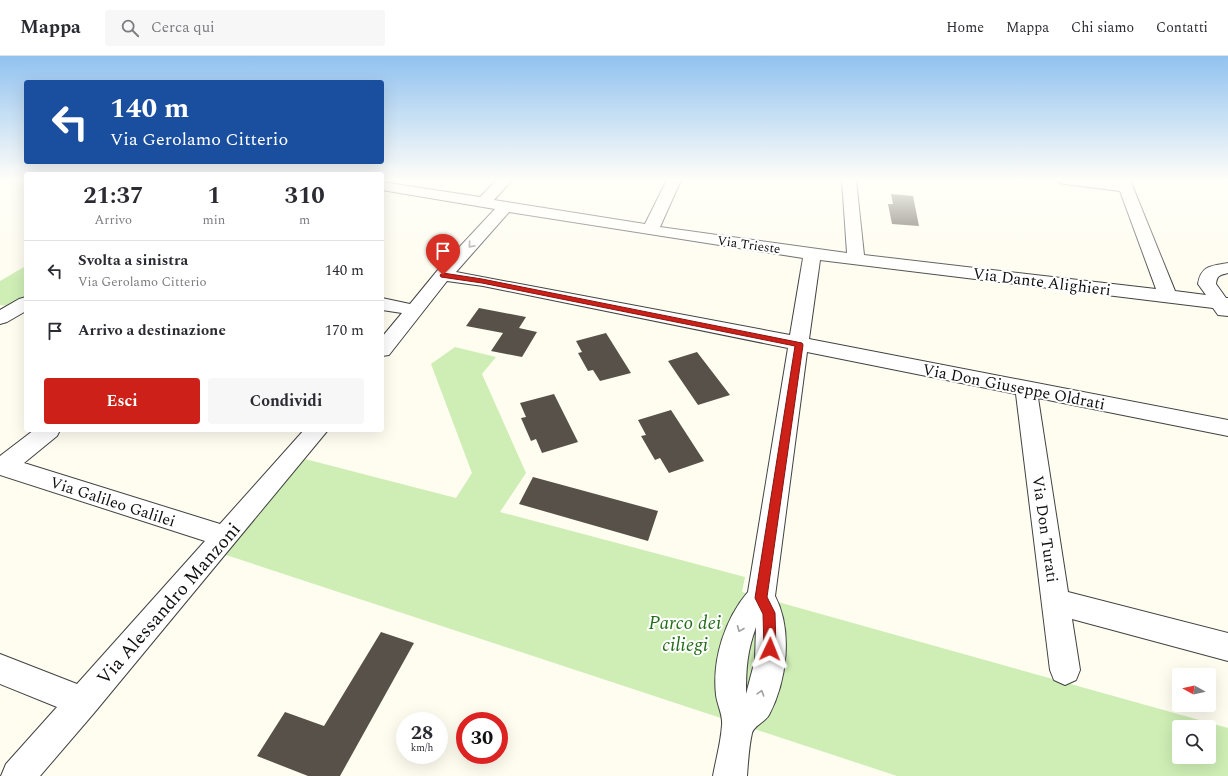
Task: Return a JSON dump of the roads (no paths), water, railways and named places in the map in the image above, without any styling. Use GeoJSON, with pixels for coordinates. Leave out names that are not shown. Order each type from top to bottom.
{"type":"FeatureCollection","features":[{"type":"Feature","properties":{"kind":"street"},"geometry":{"type":"LineString","coordinates":[[384,348],[443,275],[499,214]]}},
{"type":"Feature","properties":{"kind":"street","name":"Via Trieste"},"geometry":{"type":"LineString","coordinates":[[552,214],[812,254],[856,258]]}},
{"type":"Feature","properties":{"kind":"street"},"geometry":{"type":"LineString","coordinates":[[650,230],[658,214]]}},
{"type":"Feature","properties":{"kind":"street"},"geometry":{"type":"LineString","coordinates":[[853,214],[856,258]]}},
{"type":"Feature","properties":{"kind":"street"},"geometry":{"type":"LineString","coordinates":[[1136,214],[1168,296]]}},
{"type":"Feature","properties":{"kind":"street"},"geometry":{"type":"LineString","coordinates":[[730,776],[738,723],[757,705],[766,676],[771,636],[769,613],[761,598],[812,254]]}},
{"type":"Feature","properties":{"kind":"street","name":"Via Dante Alighieri"},"geometry":{"type":"LineString","coordinates":[[856,258],[1168,296],[1225,308]]}},
{"type":"Feature","properties":{"kind":"street"},"geometry":{"type":"LineString","coordinates":[[1225,308],[1207,284],[1208,276],[1213,272],[1228,268]]}},
{"type":"Feature","properties":{"kind":"street","name":"Via Don Giuseppe Oldrati"},"geometry":{"type":"LineString","coordinates":[[443,275],[1228,428]]}},
{"type":"Feature","properties":{"kind":"street"},"geometry":{"type":"LineString","coordinates":[[2,316],[24,304]]}},
{"type":"Feature","properties":{"kind":"street"},"geometry":{"type":"LineString","coordinates":[[384,304],[414,310]]}},
{"type":"Feature","properties":{"kind":"street","name":"Via Don Turati"},"geometry":{"type":"LineString","coordinates":[[1026,389],[1065,670]]}},
{"type":"Feature","properties":{"kind":"street"},"geometry":{"type":"LineString","coordinates":[[2,466],[46,432]]}},
{"type":"Feature","properties":{"kind":"street","name":"Via Alessandro Manzoni"},"geometry":{"type":"LineString","coordinates":[[18,776],[315,432]]}},
{"type":"Feature","properties":{"kind":"street","name":"Via Galileo Galilei"},"geometry":{"type":"LineString","coordinates":[[2,466],[225,537]]}},
{"type":"Feature","properties":{"kind":"street"},"geometry":{"type":"LineString","coordinates":[[1056,602],[1228,647]]}},
{"type":"Feature","properties":{"kind":"street"},"geometry":{"type":"LineString","coordinates":[[0,669],[82,702]]}},
{"type":"Feature","properties":{"kind":"park label","name":"Parco dei ciliegi"},"geometry":{"type":"Point","coordinates":[685,633]}}]}
